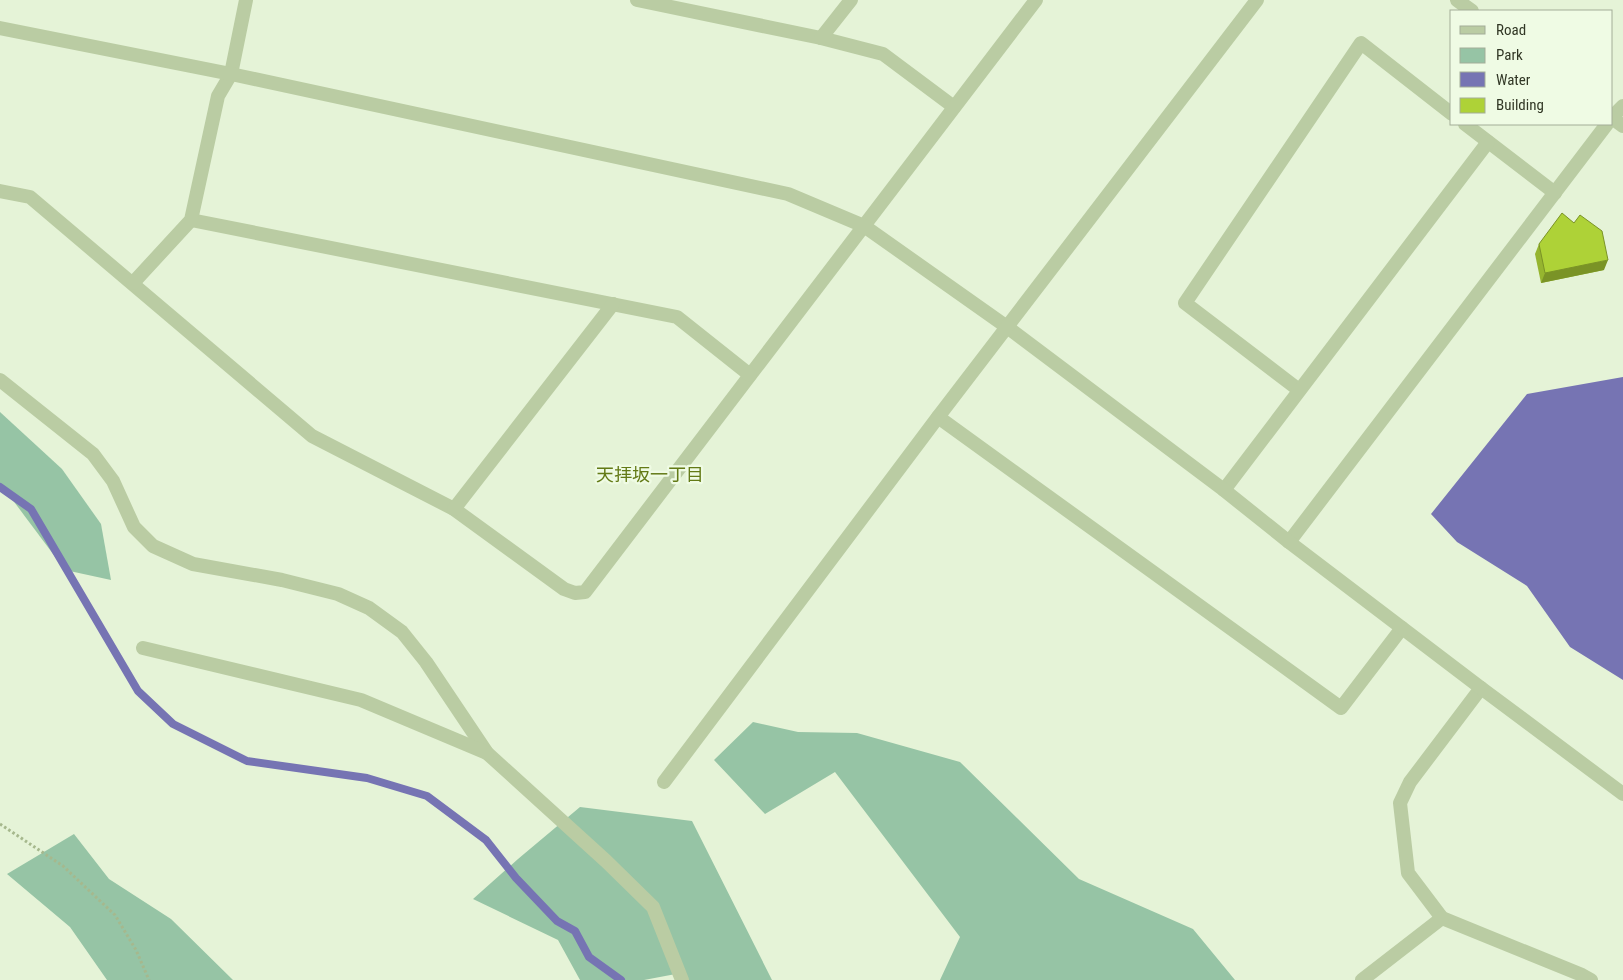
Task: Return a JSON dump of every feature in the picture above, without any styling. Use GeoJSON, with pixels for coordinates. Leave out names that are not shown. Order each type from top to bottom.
{"type":"FeatureCollection","features":[{"type":"Feature","properties":{"kind":"street"},"geometry":{"type":"LineString","coordinates":[[133,283],[191,220],[218,96],[232,74],[246,0]]}},
{"type":"Feature","properties":{"kind":"street"},"geometry":{"type":"LineString","coordinates":[[637,0],[670,3],[883,54],[954,107]]}},
{"type":"Feature","properties":{"kind":"street"},"geometry":{"type":"LineString","coordinates":[[821,38],[851,0]]}},
{"type":"Feature","properties":{"kind":"street"},"geometry":{"type":"LineString","coordinates":[[0,191],[30,197],[312,436],[454,509],[564,589],[575,593],[585,592],[1036,0]]}},
{"type":"Feature","properties":{"kind":"street"},"geometry":{"type":"LineString","coordinates":[[664,782],[1007,326],[1257,0]]}},
{"type":"Feature","properties":{"kind":"street"},"geometry":{"type":"LineString","coordinates":[[1457,0],[1471,10]]}},
{"type":"Feature","properties":{"kind":"street"},"geometry":{"type":"LineString","coordinates":[[0,28],[232,74],[788,194],[864,226],[1007,326],[1224,490],[1402,628],[1623,794]]}},
{"type":"Feature","properties":{"kind":"street"},"geometry":{"type":"LineString","coordinates":[[1299,390],[1185,303],[1361,43],[1450,112]]}},
{"type":"Feature","properties":{"kind":"street"},"geometry":{"type":"LineString","coordinates":[[1613,116],[1623,106]]}},
{"type":"Feature","properties":{"kind":"street"},"geometry":{"type":"LineString","coordinates":[[1613,118],[1623,126]]}},
{"type":"Feature","properties":{"kind":"street"},"geometry":{"type":"LineString","coordinates":[[1466,125],[1555,193]]}},
{"type":"Feature","properties":{"kind":"street"},"geometry":{"type":"LineString","coordinates":[[1289,542],[1606,125]]}},
{"type":"Feature","properties":{"kind":"street"},"geometry":{"type":"LineString","coordinates":[[1224,490],[1488,142]]}},
{"type":"Feature","properties":{"kind":"street"},"geometry":{"type":"LineString","coordinates":[[191,220],[677,317],[750,375]]}},
{"type":"Feature","properties":{"kind":"street"},"geometry":{"type":"LineString","coordinates":[[454,509],[613,304]]}},
{"type":"Feature","properties":{"kind":"street"},"geometry":{"type":"LineString","coordinates":[[0,380],[93,454],[113,481],[134,527],[152,546],[193,564],[282,580],[338,594],[369,608],[402,632],[426,662],[487,753],[606,861],[653,907],[682,980]]}},
{"type":"Feature","properties":{"kind":"street"},"geometry":{"type":"LineString","coordinates":[[938,417],[1341,708],[1402,628]]}},
{"type":"Feature","properties":{"kind":"street"},"geometry":{"type":"LineString","coordinates":[[143,648],[361,700],[487,753]]}},
{"type":"Feature","properties":{"kind":"street"},"geometry":{"type":"LineString","coordinates":[[1481,688],[1410,782],[1400,803],[1408,873],[1442,918],[1584,978]]}},
{"type":"Feature","properties":{"kind":"street"},"geometry":{"type":"LineString","coordinates":[[1362,980],[1442,918]]}},
{"type":"Feature","properties":{"kind":"path"},"geometry":{"type":"LineString","coordinates":[[0,824],[64,866],[115,915],[136,950],[150,980]]}},
{"type":"Feature","properties":{"kind":"green space"},"geometry":{"type":"Polygon","coordinates":[[[0,412],[62,469],[101,524],[111,580],[65,570],[0,483],[0,412]]]}},
{"type":"Feature","properties":{"kind":"green space"},"geometry":{"type":"Polygon","coordinates":[[[753,722],[798,732],[857,733],[960,762],[1079,879],[1193,929],[1235,980],[940,980],[960,937],[835,772],[765,814],[714,760],[753,722]]]}},
{"type":"Feature","properties":{"kind":"green space"},"geometry":{"type":"Polygon","coordinates":[[[580,807],[692,821],[772,980],[684,980],[681,973],[644,980],[580,980],[558,940],[473,899],[580,807]]]}},
{"type":"Feature","properties":{"kind":"green space"},"geometry":{"type":"Polygon","coordinates":[[[74,834],[109,879],[171,919],[233,980],[107,980],[70,927],[7,874],[74,834]]]}},
{"type":"Feature","properties":{"kind":"water"},"geometry":{"type":"Polygon","coordinates":[[[1623,377],[1623,680],[1570,647],[1527,586],[1457,542],[1431,514],[1527,394],[1623,377]]]}},
{"type":"Feature","properties":{"kind":"building"},"geometry":{"type":"Polygon","coordinates":[[[1562,213],[1574,223],[1580,215],[1602,231],[1608,260],[1545,273],[1539,244],[1562,213]]]}},
{"type":"Feature","properties":{"kind":"waterway"},"geometry":{"type":"LineString","coordinates":[[0,487],[31,509],[138,691],[173,724],[247,761],[367,778],[427,796],[486,840],[516,878],[557,921],[575,931],[589,957],[621,980]]}},
{"type":"Feature","properties":{"kind":"district","name":"天拝坂一丁目"},"geometry":{"type":"Point","coordinates":[650,475]}}]}
